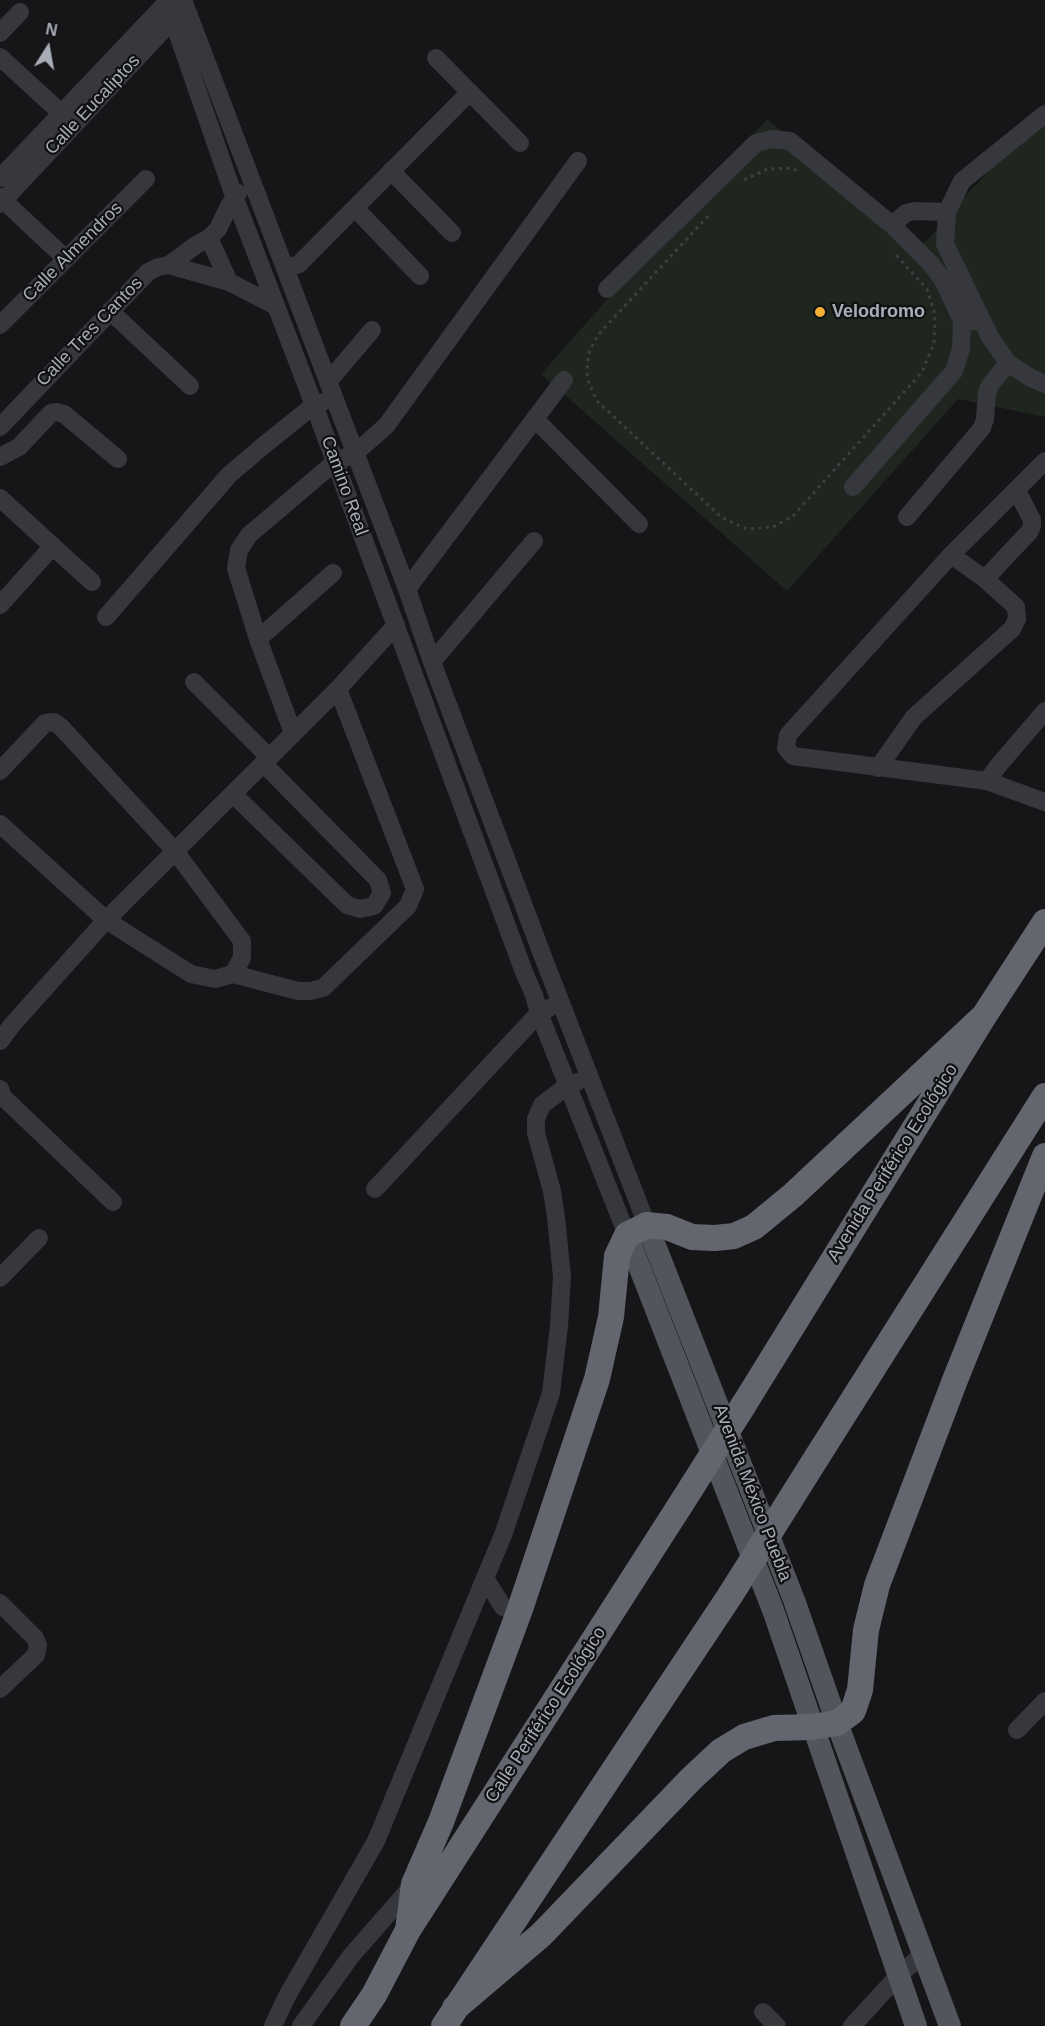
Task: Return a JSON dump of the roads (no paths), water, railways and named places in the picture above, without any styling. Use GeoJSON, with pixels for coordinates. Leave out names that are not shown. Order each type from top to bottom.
{"type":"FeatureCollection","features":[{"type":"Feature","properties":{"kind":"highway","name":"Avenida Periférico Ecológico"},"geometry":{"type":"LineString","coordinates":[[743,1406],[984,1016],[1045,922]]}},
{"type":"Feature","properties":{"kind":"highway"},"geometry":{"type":"LineString","coordinates":[[408,1930],[414,1884],[441,1822],[519,1612],[597,1379],[611,1317],[617,1256],[637,1230],[667,1227],[692,1237],[715,1238],[734,1236],[754,1227],[793,1195],[984,1016]]}},
{"type":"Feature","properties":{"kind":"highway"},"geometry":{"type":"LineString","coordinates":[[450,2017],[731,1594],[1045,1096]]}},
{"type":"Feature","properties":{"kind":"highway"},"geometry":{"type":"LineString","coordinates":[[450,2017],[541,1935],[691,1779],[721,1751],[744,1737],[774,1728],[812,1727],[837,1723],[853,1711],[860,1689],[866,1630],[877,1585],[955,1380],[1045,1156]]}},
{"type":"Feature","properties":{"kind":"highway","name":"Calle Periférico Ecológico"},"geometry":{"type":"LineString","coordinates":[[353,2026],[374,1995],[408,1930],[743,1406]]}},
{"type":"Feature","properties":{"kind":"main road","name":"Avenida México Puebla"},"geometry":{"type":"LineString","coordinates":[[637,1230],[794,1600],[837,1723],[950,2026]]}},
{"type":"Feature","properties":{"kind":"main road","name":"Avenida México Puebla"},"geometry":{"type":"LineString","coordinates":[[637,1230],[773,1610],[916,2026]]}},
{"type":"Feature","properties":{"kind":"street","name":"Calle Eucaliptos"},"geometry":{"type":"LineString","coordinates":[[0,178],[68,119],[172,21],[174,2]]}},
{"type":"Feature","properties":{"kind":"street","name":"Calle Eucaliptos"},"geometry":{"type":"LineString","coordinates":[[1,201],[68,119],[174,2]]}},
{"type":"Feature","properties":{"kind":"street","name":"Camino Real"},"geometry":{"type":"LineString","coordinates":[[174,2],[252,181],[407,589],[432,662],[545,962]]}},
{"type":"Feature","properties":{"kind":"street"},"geometry":{"type":"LineString","coordinates":[[0,33],[20,12]]}},
{"type":"Feature","properties":{"kind":"street","name":"Camino Real"},"geometry":{"type":"LineString","coordinates":[[172,21],[234,196],[524,972]]}},
{"type":"Feature","properties":{"kind":"street"},"geometry":{"type":"LineString","coordinates":[[0,57],[68,119]]}},
{"type":"Feature","properties":{"kind":"street"},"geometry":{"type":"LineString","coordinates":[[436,58],[520,142]]}},
{"type":"Feature","properties":{"kind":"street"},"geometry":{"type":"LineString","coordinates":[[285,269],[300,264],[470,92]]}},
{"type":"Feature","properties":{"kind":"street"},"geometry":{"type":"LineString","coordinates":[[1045,114],[962,181],[947,212],[945,244],[990,337],[1008,363],[1045,384]]}},
{"type":"Feature","properties":{"kind":"street"},"geometry":{"type":"LineString","coordinates":[[607,289],[756,143],[772,139],[790,141],[892,225],[931,264],[943,280],[962,321],[961,349],[954,371],[854,487]]}},
{"type":"Feature","properties":{"kind":"street"},"geometry":{"type":"LineString","coordinates":[[293,734],[258,639],[236,568],[239,550],[249,535],[335,462],[355,453],[386,426],[578,161]]}},
{"type":"Feature","properties":{"kind":"street"},"geometry":{"type":"LineString","coordinates":[[391,171],[452,233]]}},
{"type":"Feature","properties":{"kind":"street","name":"Calle Almendros"},"geometry":{"type":"LineString","coordinates":[[0,325],[146,179]]}},
{"type":"Feature","properties":{"kind":"street","name":"Calle Tres Cantos"},"geometry":{"type":"LineString","coordinates":[[0,427],[8,411],[148,272],[169,265],[209,238],[223,220],[234,196],[252,181]]}},
{"type":"Feature","properties":{"kind":"street"},"geometry":{"type":"LineString","coordinates":[[1,201],[66,259]]}},
{"type":"Feature","properties":{"kind":"street"},"geometry":{"type":"LineString","coordinates":[[354,208],[420,276]]}},
{"type":"Feature","properties":{"kind":"street"},"geometry":{"type":"LineString","coordinates":[[892,225],[906,213],[947,212]]}},
{"type":"Feature","properties":{"kind":"street"},"geometry":{"type":"LineString","coordinates":[[209,238],[229,282]]}},
{"type":"Feature","properties":{"kind":"street"},"geometry":{"type":"LineString","coordinates":[[169,265],[229,282],[276,306]]}},
{"type":"Feature","properties":{"kind":"street"},"geometry":{"type":"LineString","coordinates":[[110,311],[190,386]]}},
{"type":"Feature","properties":{"kind":"street"},"geometry":{"type":"LineString","coordinates":[[962,321],[982,321]]}},
{"type":"Feature","properties":{"kind":"street"},"geometry":{"type":"LineString","coordinates":[[106,617],[229,475],[331,390],[372,330]]}},
{"type":"Feature","properties":{"kind":"street"},"geometry":{"type":"LineString","coordinates":[[908,517],[982,428],[990,385],[1008,363]]}},
{"type":"Feature","properties":{"kind":"street"},"geometry":{"type":"LineString","coordinates":[[407,589],[564,380]]}},
{"type":"Feature","properties":{"kind":"street"},"geometry":{"type":"LineString","coordinates":[[0,457],[19,447],[51,413],[57,412],[64,414],[118,459]]}},
{"type":"Feature","properties":{"kind":"street"},"geometry":{"type":"LineString","coordinates":[[535,419],[639,524]]}},
{"type":"Feature","properties":{"kind":"street"},"geometry":{"type":"LineString","coordinates":[[1045,461],[951,555],[788,735],[786,748],[793,756],[987,781],[1045,802]]}},
{"type":"Feature","properties":{"kind":"street"},"geometry":{"type":"LineString","coordinates":[[985,579],[1030,531],[1032,520],[1017,491]]}},
{"type":"Feature","properties":{"kind":"street"},"geometry":{"type":"LineString","coordinates":[[0,498],[92,582]]}},
{"type":"Feature","properties":{"kind":"street"},"geometry":{"type":"LineString","coordinates":[[432,662],[534,541]]}},
{"type":"Feature","properties":{"kind":"street"},"geometry":{"type":"LineString","coordinates":[[0,605],[53,546]]}},
{"type":"Feature","properties":{"kind":"street"},"geometry":{"type":"LineString","coordinates":[[878,768],[914,717],[1011,629],[1017,619],[1016,607],[985,579],[951,555]]}},
{"type":"Feature","properties":{"kind":"street"},"geometry":{"type":"LineString","coordinates":[[258,639],[333,573]]}},
{"type":"Feature","properties":{"kind":"street"},"geometry":{"type":"LineString","coordinates":[[0,1041],[106,920],[338,689],[396,625]]}},
{"type":"Feature","properties":{"kind":"street"},"geometry":{"type":"LineString","coordinates":[[194,682],[378,880],[382,893],[374,906],[360,909],[347,905],[232,794]]}},
{"type":"Feature","properties":{"kind":"street"},"geometry":{"type":"LineString","coordinates":[[0,824],[106,920],[191,974],[215,979],[232,974],[310,992],[323,988],[408,906],[416,889],[338,689]]}},
{"type":"Feature","properties":{"kind":"street"},"geometry":{"type":"LineString","coordinates":[[987,781],[1045,711]]}},
{"type":"Feature","properties":{"kind":"street"},"geometry":{"type":"LineString","coordinates":[[0,771],[45,723],[54,722],[61,727],[175,851],[242,941],[242,958],[232,974]]}},
{"type":"Feature","properties":{"kind":"street","name":"Avenida México Puebla"},"geometry":{"type":"LineString","coordinates":[[545,962],[590,1077],[637,1230]]}},
{"type":"Feature","properties":{"kind":"street","name":"Avenida México Puebla"},"geometry":{"type":"LineString","coordinates":[[524,972],[568,1085],[637,1230]]}},
{"type":"Feature","properties":{"kind":"street"},"geometry":{"type":"LineString","coordinates":[[375,1189],[539,1013],[561,1001]]}},
{"type":"Feature","properties":{"kind":"street"},"geometry":{"type":"LineString","coordinates":[[273,2026],[286,1998],[376,1841],[485,1578],[524,1475],[551,1393],[562,1277],[552,1191],[536,1133],[536,1119],[542,1105],[568,1085],[590,1077]]}},
{"type":"Feature","properties":{"kind":"street"},"geometry":{"type":"LineString","coordinates":[[0,1089],[3,1097],[113,1202]]}},
{"type":"Feature","properties":{"kind":"street"},"geometry":{"type":"LineString","coordinates":[[0,1277],[39,1238]]}},
{"type":"Feature","properties":{"kind":"street"},"geometry":{"type":"LineString","coordinates":[[485,1578],[503,1607],[519,1612]]}},
{"type":"Feature","properties":{"kind":"street"},"geometry":{"type":"LineString","coordinates":[[0,1603],[35,1638],[38,1645],[36,1655],[0,1689]]}},
{"type":"Feature","properties":{"kind":"street"},"geometry":{"type":"LineString","coordinates":[[1017,1730],[1045,1701]]}},
{"type":"Feature","properties":{"kind":"street"},"geometry":{"type":"LineString","coordinates":[[301,2026],[351,1956],[414,1884]]}},
{"type":"Feature","properties":{"kind":"street"},"geometry":{"type":"LineString","coordinates":[[852,2026],[898,1976],[923,1953]]}},
{"type":"Feature","properties":{"kind":"street"},"geometry":{"type":"LineString","coordinates":[[763,2012],[777,2026]]}},
{"type":"Feature","properties":{"kind":"place","name":"Velodromo"},"geometry":{"type":"Point","coordinates":[820,312]}}]}
